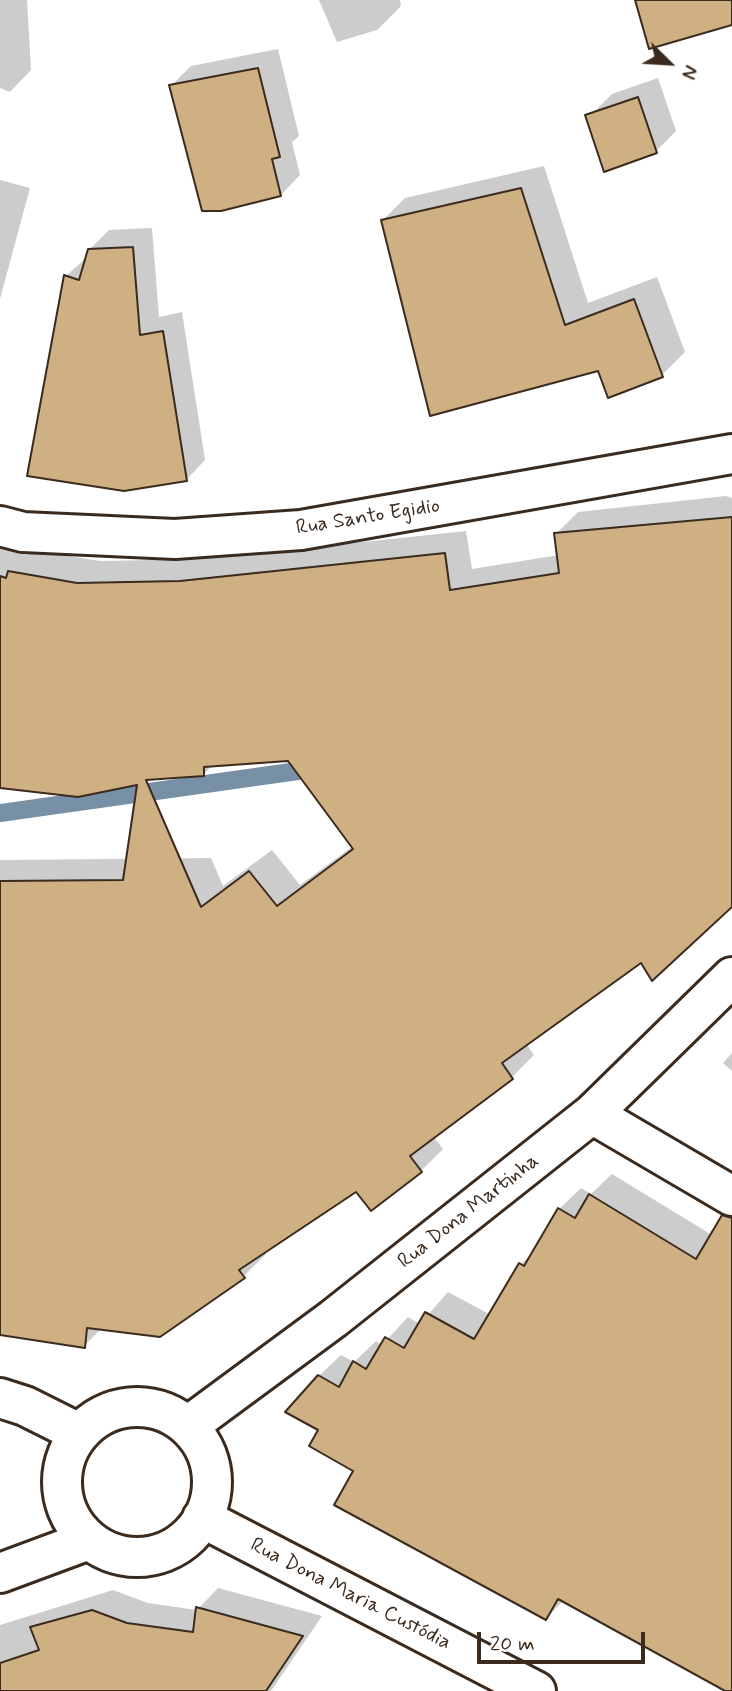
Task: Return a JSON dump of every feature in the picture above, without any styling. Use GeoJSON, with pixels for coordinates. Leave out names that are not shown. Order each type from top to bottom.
{"type":"FeatureCollection","features":[{"type":"Feature","properties":{"kind":"street","name":"Rua Santo Egidio"},"geometry":{"type":"LineString","coordinates":[[0,526],[23,532],[175,539],[301,530],[732,454]]}},
{"type":"Feature","properties":{"kind":"street","name":"Rua Dona Martinha"},"geometry":{"type":"LineString","coordinates":[[188,1426],[333,1319],[592,1114],[732,977]]}},
{"type":"Feature","properties":{"kind":"street"},"geometry":{"type":"LineString","coordinates":[[592,1114],[732,1196]]}},
{"type":"Feature","properties":{"kind":"street"},"geometry":{"type":"LineString","coordinates":[[0,1398],[25,1406],[79,1433]]}},
{"type":"Feature","properties":{"kind":"street"},"geometry":{"type":"LineString","coordinates":[[132,1406],[161,1410],[188,1426],[203,1446],[211,1469],[211,1494],[202,1518],[189,1535],[171,1548],[151,1555],[129,1557],[108,1551],[89,1540],[73,1522],[64,1501],[62,1477],[67,1454],[79,1433],[103,1415],[132,1406]]}},
{"type":"Feature","properties":{"kind":"street","name":"Rua Dona Maria Custódia"},"geometry":{"type":"LineString","coordinates":[[202,1518],[536,1691]]}},
{"type":"Feature","properties":{"kind":"street"},"geometry":{"type":"LineString","coordinates":[[0,1573],[89,1540]]}},
{"type":"Feature","properties":{"kind":"building"},"geometry":{"type":"Polygon","coordinates":[[[635,0],[732,0],[732,25],[649,49],[635,0]]]}},
{"type":"Feature","properties":{"kind":"building"},"geometry":{"type":"Polygon","coordinates":[[[258,68],[280,157],[272,159],[281,196],[221,211],[202,211],[169,85],[258,68]]]}},
{"type":"Feature","properties":{"kind":"building"},"geometry":{"type":"Polygon","coordinates":[[[638,97],[657,153],[604,172],[585,115],[638,97]]]}},
{"type":"Feature","properties":{"kind":"building"},"geometry":{"type":"Polygon","coordinates":[[[521,188],[565,325],[634,299],[663,377],[608,398],[598,371],[430,416],[381,220],[521,188]]]}},
{"type":"Feature","properties":{"kind":"building"},"geometry":{"type":"Polygon","coordinates":[[[133,247],[140,335],[163,331],[187,481],[124,491],[27,476],[64,275],[79,280],[88,249],[133,247]]]}},
{"type":"Feature","properties":{"kind":"building"},"geometry":{"type":"Polygon","coordinates":[[[732,517],[732,907],[652,981],[641,963],[502,1063],[513,1079],[410,1156],[422,1172],[371,1211],[356,1192],[239,1270],[245,1278],[160,1337],[87,1328],[85,1348],[0,1335],[0,881],[123,880],[137,785],[78,797],[0,788],[0,576],[6,578],[8,571],[77,583],[180,581],[445,553],[450,590],[559,573],[554,533],[732,517]],[[288,761],[204,767],[204,776],[146,780],[201,907],[249,871],[277,906],[353,849],[288,761]]]}},
{"type":"Feature","properties":{"kind":"building"},"geometry":{"type":"Polygon","coordinates":[[[589,1194],[696,1259],[722,1215],[732,1218],[732,1691],[725,1691],[558,1599],[546,1620],[334,1505],[353,1471],[309,1446],[318,1430],[285,1412],[318,1375],[339,1387],[353,1361],[366,1369],[385,1337],[404,1348],[425,1312],[474,1339],[519,1263],[524,1266],[558,1208],[575,1218],[589,1194]]]}},
{"type":"Feature","properties":{"kind":"building"},"geometry":{"type":"Polygon","coordinates":[[[196,1607],[303,1636],[266,1691],[0,1691],[0,1663],[39,1650],[30,1627],[92,1610],[127,1623],[193,1632],[196,1607]]]}},
{"type":"Feature","properties":{"kind":"waterway"},"geometry":{"type":"LineString","coordinates":[[0,813],[319,768]]}}]}
